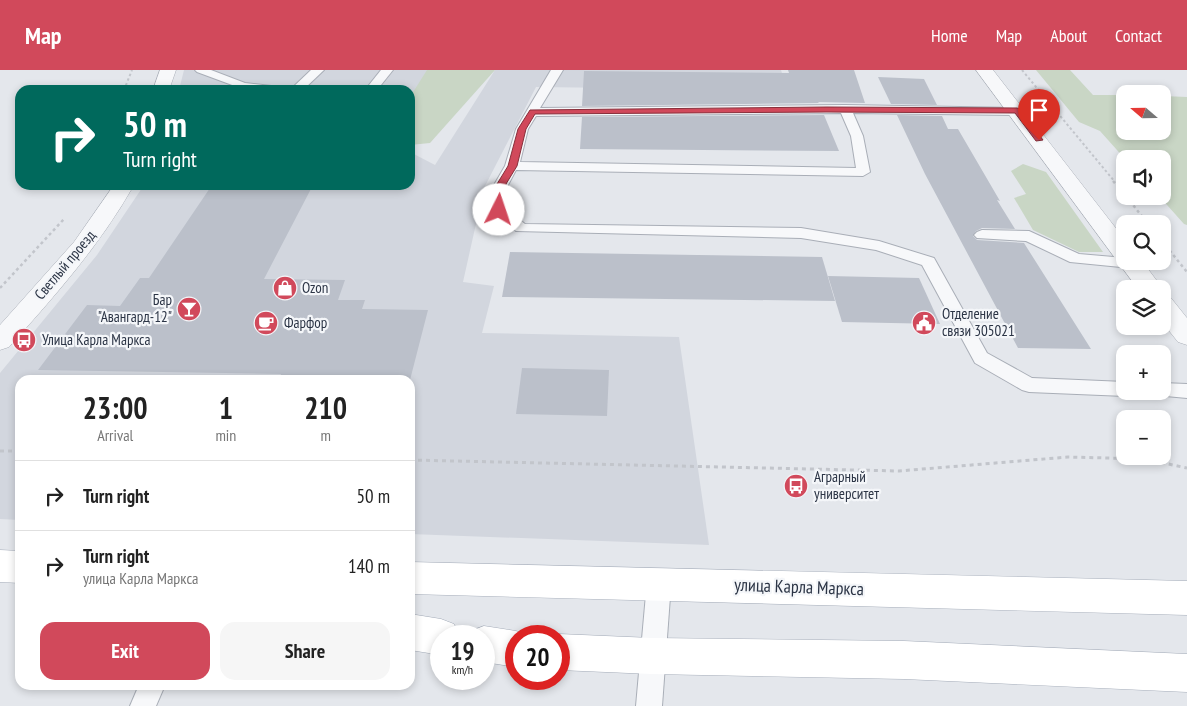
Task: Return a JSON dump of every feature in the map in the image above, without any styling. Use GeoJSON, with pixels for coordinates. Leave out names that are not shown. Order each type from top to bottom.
{"type":"FeatureCollection","features":[{"type":"Feature","properties":{"kind":"main road"},"geometry":{"type":"LineString","coordinates":[[0,566],[15,567]]}},
{"type":"Feature","properties":{"kind":"main road","name":"улица Карла Маркса"},"geometry":{"type":"LineString","coordinates":[[415,578],[1187,598]]}},
{"type":"Feature","properties":{"kind":"main road"},"geometry":{"type":"LineString","coordinates":[[415,633],[430,635]]}},
{"type":"Feature","properties":{"kind":"main road"},"geometry":{"type":"LineString","coordinates":[[570,652],[652,656],[904,660],[1187,673]]}},
{"type":"Feature","properties":{"kind":"street"},"geometry":{"type":"LineString","coordinates":[[163,85],[168,70]]}},
{"type":"Feature","properties":{"kind":"street"},"geometry":{"type":"LineString","coordinates":[[984,70],[1017,110],[1116,244]]}},
{"type":"Feature","properties":{"kind":"street","name":"Светлый проезд"},"geometry":{"type":"LineString","coordinates":[[0,341],[56,278],[99,224],[121,190]]}},
{"type":"Feature","properties":{"kind":"street"},"geometry":{"type":"LineString","coordinates":[[1136,270],[1143,280]]}},
{"type":"Feature","properties":{"kind":"street"},"geometry":{"type":"LineString","coordinates":[[1171,316],[1187,336]]}},
{"type":"Feature","properties":{"kind":"lane"},"geometry":{"type":"LineString","coordinates":[[201,70],[240,85]]}},
{"type":"Feature","properties":{"kind":"lane"},"geometry":{"type":"LineString","coordinates":[[302,85],[318,70]]}},
{"type":"Feature","properties":{"kind":"lane"},"geometry":{"type":"LineString","coordinates":[[375,85],[387,70]]}},
{"type":"Feature","properties":{"kind":"lane"},"geometry":{"type":"LineString","coordinates":[[557,70],[522,129],[512,166],[501,184],[499,210],[521,228],[801,233],[879,246],[928,262],[981,358],[1029,385],[1116,389]]}},
{"type":"Feature","properties":{"kind":"lane"},"geometry":{"type":"LineString","coordinates":[[532,112],[845,109],[1017,110]]}},
{"type":"Feature","properties":{"kind":"lane"},"geometry":{"type":"LineString","coordinates":[[512,166],[863,172],[857,136],[845,109]]}},
{"type":"Feature","properties":{"kind":"lane"},"geometry":{"type":"LineString","coordinates":[[982,235],[1029,236],[1076,259],[1116,260]]}},
{"type":"Feature","properties":{"kind":"lane"},"geometry":{"type":"LineString","coordinates":[[1171,390],[1187,391]]}},
{"type":"Feature","properties":{"kind":"lane"},"geometry":{"type":"LineString","coordinates":[[649,706],[659,583]]}},
{"type":"Feature","properties":{"kind":"lane"},"geometry":{"type":"LineString","coordinates":[[143,706],[150,690]]}},
{"type":"Feature","properties":{"kind":"path"},"geometry":{"type":"LineString","coordinates":[[126,85],[132,70]]}},
{"type":"Feature","properties":{"kind":"path"},"geometry":{"type":"LineString","coordinates":[[1022,70],[1116,184]]}},
{"type":"Feature","properties":{"kind":"path"},"geometry":{"type":"LineString","coordinates":[[1133,205],[1141,215]]}},
{"type":"Feature","properties":{"kind":"path"},"geometry":{"type":"LineString","coordinates":[[0,288],[68,214]]}},
{"type":"Feature","properties":{"kind":"path"},"geometry":{"type":"LineString","coordinates":[[1171,252],[1187,272]]}},
{"type":"Feature","properties":{"kind":"path"},"geometry":{"type":"LineString","coordinates":[[0,451],[15,451]]}},
{"type":"Feature","properties":{"kind":"path"},"geometry":{"type":"LineString","coordinates":[[415,460],[899,470],[1068,457],[1144,459],[1187,468]]}},
{"type":"Feature","properties":{"kind":"shaded area"},"geometry":{"type":"Polygon","coordinates":[[[184,70],[430,70],[415,92],[415,85],[180,85],[184,70]]]}},
{"type":"Feature","properties":{"kind":"shaded area"},"geometry":{"type":"Polygon","coordinates":[[[495,70],[781,70],[787,90],[536,87],[484,188],[463,282],[494,286],[482,333],[679,337],[709,545],[415,534],[415,375],[15,375],[15,520],[0,519],[0,373],[97,255],[141,190],[415,190],[415,155],[435,165],[495,70]]]}},
{"type":"Feature","properties":{"kind":"green space"},"geometry":{"type":"Polygon","coordinates":[[[427,70],[495,70],[430,143],[415,144],[415,89],[427,70]]]}},
{"type":"Feature","properties":{"kind":"green space"},"geometry":{"type":"Polygon","coordinates":[[[1036,70],[1070,70],[1093,95],[1116,95],[1116,140],[1171,140],[1171,96],[1187,97],[1187,225],[1167,205],[1171,205],[1171,150],[1117,150],[1100,131],[1079,122],[1036,70]]]}},
{"type":"Feature","properties":{"kind":"green space"},"geometry":{"type":"Polygon","coordinates":[[[1023,164],[1046,172],[1103,252],[1079,252],[1033,230],[1014,198],[1026,194],[1011,171],[1023,164]]]}},
{"type":"Feature","properties":{"kind":"building"},"geometry":{"type":"Polygon","coordinates":[[[788,70],[854,70],[865,103],[582,106],[584,71],[789,73],[788,70]]]}},
{"type":"Feature","properties":{"kind":"building"},"geometry":{"type":"Polygon","coordinates":[[[878,77],[924,79],[937,105],[891,104],[878,77]]]}},
{"type":"Feature","properties":{"kind":"building"},"geometry":{"type":"Polygon","coordinates":[[[824,115],[839,151],[580,149],[582,117],[824,115]]]}},
{"type":"Feature","properties":{"kind":"building"},"geometry":{"type":"Polygon","coordinates":[[[897,115],[942,116],[948,129],[958,129],[1015,229],[982,228],[976,231],[973,236],[977,240],[1024,243],[1091,349],[1018,348],[925,174],[897,115]]]}},
{"type":"Feature","properties":{"kind":"building"},"geometry":{"type":"Polygon","coordinates":[[[209,190],[310,190],[264,279],[345,280],[338,300],[365,300],[362,309],[428,310],[411,375],[281,375],[38,370],[87,305],[120,306],[140,278],[149,278],[209,190]]]}},
{"type":"Feature","properties":{"kind":"building"},"geometry":{"type":"Polygon","coordinates":[[[510,252],[822,257],[835,301],[502,297],[510,252]]]}},
{"type":"Feature","properties":{"kind":"building"},"geometry":{"type":"Polygon","coordinates":[[[828,276],[919,278],[940,324],[842,322],[828,276]]]}},
{"type":"Feature","properties":{"kind":"building"},"geometry":{"type":"Polygon","coordinates":[[[522,368],[609,370],[607,416],[516,414],[522,368]]]}},
{"type":"Feature","properties":{"kind":"place","name":"Ozon"},"geometry":{"type":"Point","coordinates":[285,288]}},
{"type":"Feature","properties":{"kind":"place","name":"Бар \"Авангард-12\""},"geometry":{"type":"Point","coordinates":[189,309]}},
{"type":"Feature","properties":{"kind":"place","name":"Фарфор"},"geometry":{"type":"Point","coordinates":[266,323]}},
{"type":"Feature","properties":{"kind":"place","name":"Отделение связи 305021"},"geometry":{"type":"Point","coordinates":[924,323]}},
{"type":"Feature","properties":{"kind":"place","name":"Улица Карла Маркса"},"geometry":{"type":"Point","coordinates":[24,340]}},
{"type":"Feature","properties":{"kind":"place","name":"Аграрный университет"},"geometry":{"type":"Point","coordinates":[796,486]}},
{"type":"Feature","properties":{"kind":"route"},"geometry":{"type":"LineString","coordinates":[[499,210],[501,184],[512,166],[522,129],[532,112],[827,109],[1017,110],[1039,140]]}}]}
